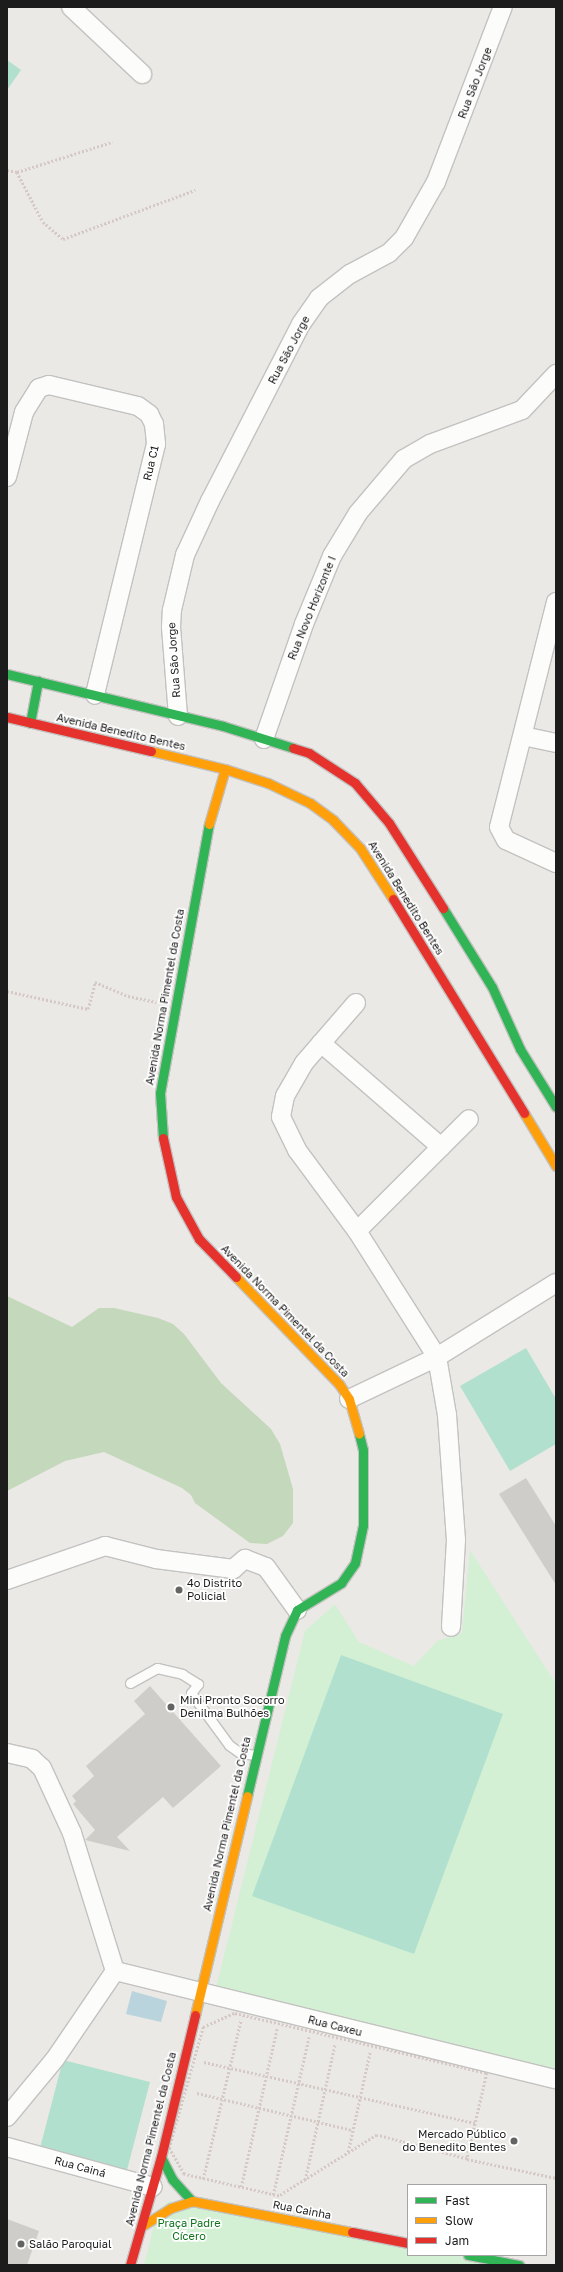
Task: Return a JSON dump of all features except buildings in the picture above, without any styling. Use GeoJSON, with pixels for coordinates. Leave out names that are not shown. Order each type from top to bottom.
{"type":"FeatureCollection","features":[{"type":"Feature","properties":{"kind":"street","name":"Rua São Jorge"},"geometry":{"type":"LineString","coordinates":[[178,716],[171,627],[172,610],[185,555],[207,508],[301,324],[319,298],[350,274],[389,253],[404,238],[436,182],[503,7]]}},
{"type":"Feature","properties":{"kind":"street"},"geometry":{"type":"LineString","coordinates":[[74,8],[142,74]]}},
{"type":"Feature","properties":{"kind":"street","name":"Rua Novo Horizonte I"},"geometry":{"type":"LineString","coordinates":[[264,739],[304,624],[332,556],[358,513],[404,459],[430,444],[522,410],[556,374]]}},
{"type":"Feature","properties":{"kind":"street","name":"Rua C1"},"geometry":{"type":"LineString","coordinates":[[7,477],[24,412],[38,388],[49,385],[138,406],[149,414],[154,424],[156,444],[95,695]]}},
{"type":"Feature","properties":{"kind":"street"},"geometry":{"type":"LineString","coordinates":[[556,602],[500,832],[506,840],[556,863]]}},
{"type":"Feature","properties":{"kind":"street"},"geometry":{"type":"LineString","coordinates":[[7,674],[178,716],[264,739],[309,753],[355,783],[389,823],[492,987],[516,1051],[556,1107]]}},
{"type":"Feature","properties":{"kind":"street"},"geometry":{"type":"LineString","coordinates":[[30,723],[38,681]]}},
{"type":"Feature","properties":{"kind":"street","name":"Avenida Benedito Bentes"},"geometry":{"type":"LineString","coordinates":[[7,717],[225,769],[268,782],[310,803],[333,820],[360,848],[408,922],[497,1064],[556,1166]]}},
{"type":"Feature","properties":{"kind":"street"},"geometry":{"type":"LineString","coordinates":[[523,736],[556,743]]}},
{"type":"Feature","properties":{"kind":"street","name":"Avenida Norma Pimentel da Costa"},"geometry":{"type":"LineString","coordinates":[[130,2265],[161,2157],[285,1636],[297,1610],[341,1583],[355,1563],[363,1524],[365,1492],[363,1450],[349,1398],[339,1384],[199,1239],[176,1197],[164,1149],[160,1093],[207,832],[225,769]]}},
{"type":"Feature","properties":{"kind":"street"},"geometry":{"type":"LineString","coordinates":[[356,1003],[304,1063],[285,1096],[280,1117],[297,1150],[357,1231],[437,1357],[447,1415],[456,1540],[451,1627]]}},
{"type":"Feature","properties":{"kind":"street"},"geometry":{"type":"LineString","coordinates":[[321,1043],[441,1148]]}},
{"type":"Feature","properties":{"kind":"street"},"geometry":{"type":"LineString","coordinates":[[357,1231],[470,1119]]}},
{"type":"Feature","properties":{"kind":"street"},"geometry":{"type":"LineString","coordinates":[[349,1398],[437,1357],[556,1283]]}},
{"type":"Feature","properties":{"kind":"street"},"geometry":{"type":"LineString","coordinates":[[7,1580],[105,1546],[156,1559],[232,1569],[245,1559],[266,1567],[297,1610]]}},
{"type":"Feature","properties":{"kind":"street"},"geometry":{"type":"LineString","coordinates":[[7,1753],[32,1760],[42,1768],[72,1833],[115,1971],[55,2059],[7,2117]]}},
{"type":"Feature","properties":{"kind":"street","name":"Rua Caxeu"},"geometry":{"type":"LineString","coordinates":[[115,1971],[556,2079]]}},
{"type":"Feature","properties":{"kind":"street","name":"Rua Cainá"},"geometry":{"type":"LineString","coordinates":[[7,2147],[153,2187]]}},
{"type":"Feature","properties":{"kind":"street"},"geometry":{"type":"LineString","coordinates":[[161,2157],[172,2179],[192,2201]]}},
{"type":"Feature","properties":{"kind":"street","name":"Rua Cainha"},"geometry":{"type":"LineString","coordinates":[[142,2226],[171,2208],[192,2201],[407,2243]]}},
{"type":"Feature","properties":{"kind":"street"},"geometry":{"type":"LineString","coordinates":[[473,2256],[519,2265]]}},
{"type":"Feature","properties":{"kind":"lane"},"geometry":{"type":"LineString","coordinates":[[130,1683],[157,1668],[182,1674],[198,1684],[191,1693],[229,1745],[240,1752],[256,1756]]}},
{"type":"Feature","properties":{"kind":"path"},"geometry":{"type":"LineString","coordinates":[[7,170],[17,172],[112,142]]}},
{"type":"Feature","properties":{"kind":"path"},"geometry":{"type":"LineString","coordinates":[[17,172],[43,222],[63,239],[195,190]]}},
{"type":"Feature","properties":{"kind":"path"},"geometry":{"type":"LineString","coordinates":[[7,991],[88,1009],[95,982],[128,996],[176,1007]]}},
{"type":"Feature","properties":{"kind":"path"},"geometry":{"type":"LineString","coordinates":[[467,2159],[487,2073],[235,2014],[202,2027],[169,2148],[184,2174],[280,2196],[377,2135],[467,2159],[556,2178]]}},
{"type":"Feature","properties":{"kind":"path"},"geometry":{"type":"LineString","coordinates":[[203,2179],[242,2015]]}},
{"type":"Feature","properties":{"kind":"path"},"geometry":{"type":"LineString","coordinates":[[241,2187],[278,2024]]}},
{"type":"Feature","properties":{"kind":"path"},"geometry":{"type":"LineString","coordinates":[[273,2195],[311,2031]]}},
{"type":"Feature","properties":{"kind":"path"},"geometry":{"type":"LineString","coordinates":[[305,2180],[324,2089],[337,2037]]}},
{"type":"Feature","properties":{"kind":"path"},"geometry":{"type":"LineString","coordinates":[[347,2153],[371,2046]]}},
{"type":"Feature","properties":{"kind":"path"},"geometry":{"type":"LineString","coordinates":[[194,2060],[475,2123]]}},
{"type":"Feature","properties":{"kind":"path"},"geometry":{"type":"LineString","coordinates":[[185,2090],[352,2130]]}},
{"type":"Feature","properties":{"kind":"green space"},"geometry":{"type":"Polygon","coordinates":[[[7,60],[21,70],[7,90],[7,60]]]}},
{"type":"Feature","properties":{"kind":"green space"},"geometry":{"type":"Polygon","coordinates":[[[7,1296],[72,1327],[99,1308],[114,1308],[158,1318],[173,1324],[184,1334],[221,1383],[271,1429],[280,1444],[293,1489],[293,1523],[283,1536],[267,1544],[250,1543],[195,1503],[191,1495],[182,1488],[104,1452],[65,1461],[7,1491],[7,1296]]]}},
{"type":"Feature","properties":{"kind":"green space"},"geometry":{"type":"Polygon","coordinates":[[[526,1348],[556,1399],[556,1444],[510,1471],[460,1386],[526,1348]]]}},
{"type":"Feature","properties":{"kind":"green space"},"geometry":{"type":"Polygon","coordinates":[[[470,1550],[556,1684],[556,2070],[216,1988],[305,1631],[335,1604],[359,1642],[414,1666],[437,1641],[462,1633],[470,1550]]]}},
{"type":"Feature","properties":{"kind":"green space"},"geometry":{"type":"Polygon","coordinates":[[[341,1655],[503,1714],[414,1954],[252,1896],[341,1655]]]}},
{"type":"Feature","properties":{"kind":"green space"},"geometry":{"type":"Polygon","coordinates":[[[63,2060],[150,2082],[127,2170],[40,2148],[63,2060]]]}},
{"type":"Feature","properties":{"kind":"green space","name":"Praça Padre Cícero"},"geometry":{"type":"Polygon","coordinates":[[[169,2201],[407,2244],[407,2256],[459,2256],[498,2265],[144,2265],[158,2210],[169,2201]]]}},
{"type":"Feature","properties":{"kind":"water"},"geometry":{"type":"Polygon","coordinates":[[[132,1991],[167,2001],[161,2022],[126,2014],[132,1991]]]}},
{"type":"Feature","properties":{"kind":"traffic: fast"},"geometry":{"type":"LineString","coordinates":[[7,674],[223,726],[293,748]]}},
{"type":"Feature","properties":{"kind":"traffic: fast"},"geometry":{"type":"LineString","coordinates":[[30,723],[38,681]]}},
{"type":"Feature","properties":{"kind":"traffic: fast"},"geometry":{"type":"LineString","coordinates":[[163,1138],[160,1093],[209,824]]}},
{"type":"Feature","properties":{"kind":"traffic: fast"},"geometry":{"type":"LineString","coordinates":[[443,908],[492,987],[520,1049],[556,1107]]}},
{"type":"Feature","properties":{"kind":"traffic: fast"},"geometry":{"type":"LineString","coordinates":[[247,1796],[285,1636],[297,1610],[341,1583],[355,1563],[363,1525],[363,1450],[359,1434]]}},
{"type":"Feature","properties":{"kind":"traffic: fast"},"geometry":{"type":"LineString","coordinates":[[161,2157],[172,2179],[192,2201]]}},
{"type":"Feature","properties":{"kind":"traffic: fast"},"geometry":{"type":"LineString","coordinates":[[473,2256],[519,2265]]}},
{"type":"Feature","properties":{"kind":"traffic: slow"},"geometry":{"type":"LineString","coordinates":[[151,751],[225,769],[268,783],[310,803],[333,820],[360,848],[393,899]]}},
{"type":"Feature","properties":{"kind":"traffic: slow"},"geometry":{"type":"LineString","coordinates":[[209,824],[225,769]]}},
{"type":"Feature","properties":{"kind":"traffic: slow"},"geometry":{"type":"LineString","coordinates":[[524,1113],[556,1166]]}},
{"type":"Feature","properties":{"kind":"traffic: slow"},"geometry":{"type":"LineString","coordinates":[[236,1277],[339,1384],[349,1399],[359,1434]]}},
{"type":"Feature","properties":{"kind":"traffic: slow"},"geometry":{"type":"LineString","coordinates":[[195,2015],[247,1796]]}},
{"type":"Feature","properties":{"kind":"traffic: slow"},"geometry":{"type":"LineString","coordinates":[[142,2226],[171,2208],[192,2201],[352,2232]]}},
{"type":"Feature","properties":{"kind":"traffic: jam"},"geometry":{"type":"LineString","coordinates":[[7,717],[151,751]]}},
{"type":"Feature","properties":{"kind":"traffic: jam"},"geometry":{"type":"LineString","coordinates":[[293,748],[309,753],[355,783],[389,823],[443,908]]}},
{"type":"Feature","properties":{"kind":"traffic: jam"},"geometry":{"type":"LineString","coordinates":[[393,899],[524,1113]]}},
{"type":"Feature","properties":{"kind":"traffic: jam"},"geometry":{"type":"LineString","coordinates":[[163,1138],[176,1197],[199,1239],[236,1277]]}},
{"type":"Feature","properties":{"kind":"traffic: jam"},"geometry":{"type":"LineString","coordinates":[[130,2265],[161,2157],[195,2015]]}},
{"type":"Feature","properties":{"kind":"traffic: jam"},"geometry":{"type":"LineString","coordinates":[[352,2232],[407,2243]]}},
{"type":"Feature","properties":{"kind":"place","name":"4o Distrito Policial"},"geometry":{"type":"Point","coordinates":[179,1590]}},
{"type":"Feature","properties":{"kind":"place","name":"Mini Pronto Socorro Denilma Bulhões"},"geometry":{"type":"Point","coordinates":[171,1707]}},
{"type":"Feature","properties":{"kind":"place","name":"Mercado Público do Benedito Bentes"},"geometry":{"type":"Point","coordinates":[514,2141]}},
{"type":"Feature","properties":{"kind":"place","name":"Salão Paroquial"},"geometry":{"type":"Point","coordinates":[21,2244]}}]}
